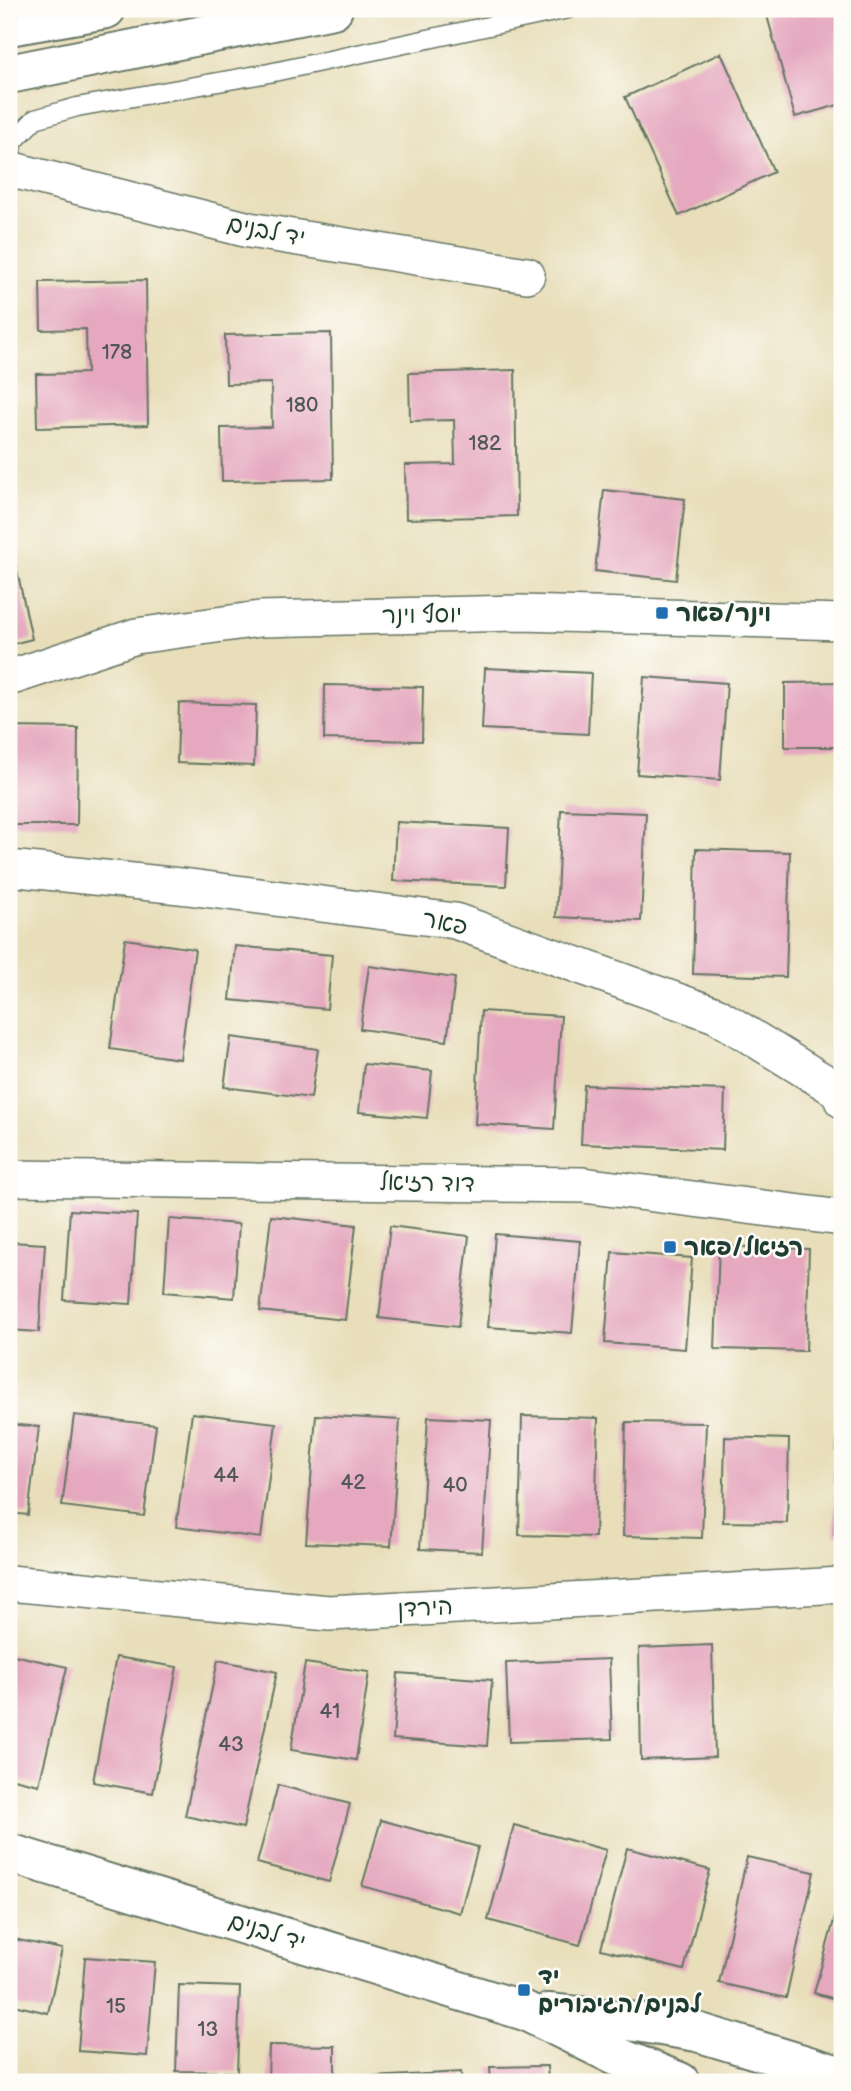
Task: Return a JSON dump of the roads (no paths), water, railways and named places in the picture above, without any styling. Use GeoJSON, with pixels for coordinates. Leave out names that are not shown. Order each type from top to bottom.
{"type":"FeatureCollection","features":[{"type":"Feature","properties":{"kind":"street"},"geometry":{"type":"LineString","coordinates":[[9,26],[106,9]]}},
{"type":"Feature","properties":{"kind":"street"},"geometry":{"type":"LineString","coordinates":[[9,74],[333,9]]}},
{"type":"Feature","properties":{"kind":"street","name":"יד לבנים"},"geometry":{"type":"LineString","coordinates":[[9,169],[249,230],[527,275]]}},
{"type":"Feature","properties":{"kind":"street","name":"יוסף וינר"},"geometry":{"type":"LineString","coordinates":[[9,678],[136,636],[260,619],[521,613],[842,622]]}},
{"type":"Feature","properties":{"kind":"street","name":"פאר"},"geometry":{"type":"LineString","coordinates":[[9,867],[455,921],[716,1016],[839,1091],[842,1100]]}},
{"type":"Feature","properties":{"kind":"street","name":"דוד רזיאל"},"geometry":{"type":"LineString","coordinates":[[9,1178],[583,1185],[842,1218]]}},
{"type":"Feature","properties":{"kind":"street","name":"הירדן"},"geometry":{"type":"LineString","coordinates":[[9,1583],[329,1614],[842,1585]]}},
{"type":"Feature","properties":{"kind":"street","name":"יד לבנים"},"geometry":{"type":"LineString","coordinates":[[9,1853],[525,2011],[616,2056],[680,2082]]}},
{"type":"Feature","properties":{"kind":"street","name":"יד לבנים"},"geometry":{"type":"LineString","coordinates":[[525,2011],[637,2022],[696,2032],[842,2076]]}},
{"type":"Feature","properties":{"kind":"lane"},"geometry":{"type":"LineString","coordinates":[[9,158],[14,141],[35,118],[77,107],[268,72],[568,9]]}},
{"type":"Feature","properties":{"kind":"place","name":"וינר/פאר"},"geometry":{"type":"Point","coordinates":[662,613]}},
{"type":"Feature","properties":{"kind":"place","name":"רזיאל/פאר"},"geometry":{"type":"Point","coordinates":[670,1247]}},
{"type":"Feature","properties":{"kind":"place","name":"יד לבנים/הגיבורים"},"geometry":{"type":"Point","coordinates":[524,1990]}}]}
